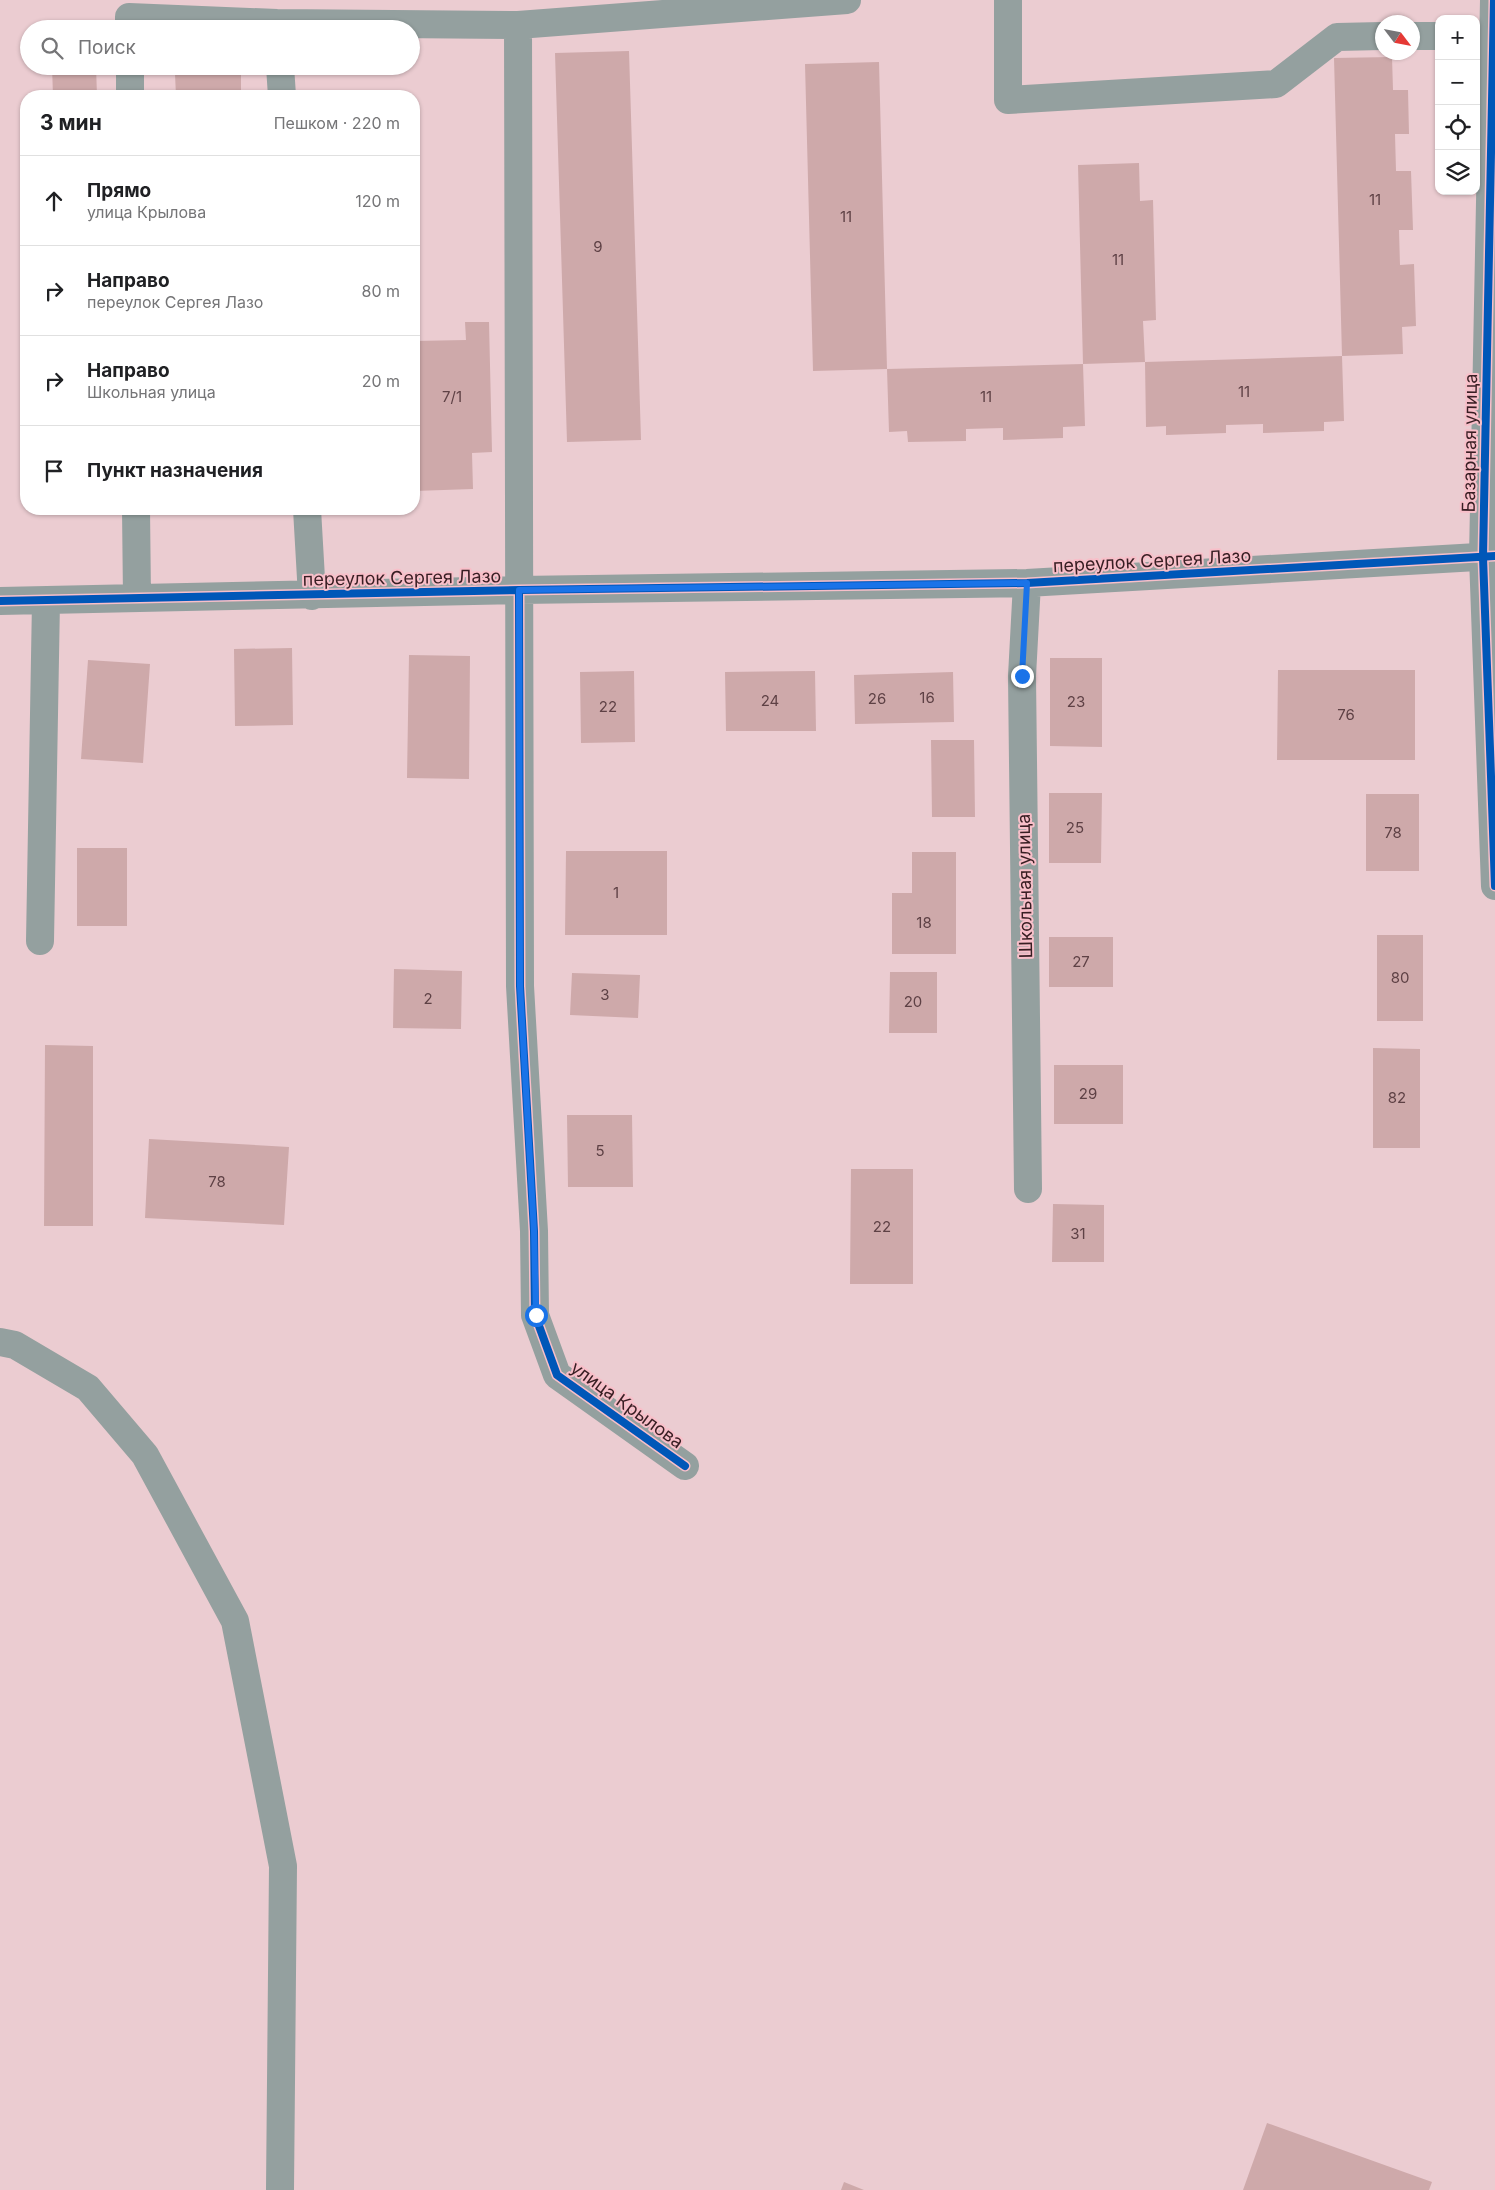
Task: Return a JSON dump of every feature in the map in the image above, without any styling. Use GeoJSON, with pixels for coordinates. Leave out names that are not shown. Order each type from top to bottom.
{"type":"FeatureCollection","features":[{"type":"Feature","properties":{"kind":"street"},"geometry":{"type":"LineString","coordinates":[[420,22],[518,26],[847,0]]}},
{"type":"Feature","properties":{"kind":"street"},"geometry":{"type":"LineString","coordinates":[[1008,0],[1008,100],[1276,84],[1337,37],[1375,36]]}},
{"type":"Feature","properties":{"kind":"street","name":"Базарная улица"},"geometry":{"type":"LineString","coordinates":[[1494,0],[1485,38],[1489,557],[1495,886]]}},
{"type":"Feature","properties":{"kind":"street"},"geometry":{"type":"LineString","coordinates":[[129,20],[129,17],[278,17],[358,20]]}},
{"type":"Feature","properties":{"kind":"street","name":"улица Крылова"},"geometry":{"type":"LineString","coordinates":[[518,26],[520,986],[534,1231],[536,1315],[557,1375],[685,1466]]}},
{"type":"Feature","properties":{"kind":"street"},"geometry":{"type":"LineString","coordinates":[[1420,36],[1435,36]]}},
{"type":"Feature","properties":{"kind":"street"},"geometry":{"type":"LineString","coordinates":[[130,75],[130,90]]}},
{"type":"Feature","properties":{"kind":"street"},"geometry":{"type":"LineString","coordinates":[[281,75],[282,90]]}},
{"type":"Feature","properties":{"kind":"street"},"geometry":{"type":"LineString","coordinates":[[136,515],[137,598]]}},
{"type":"Feature","properties":{"kind":"street"},"geometry":{"type":"LineString","coordinates":[[307,515],[312,596]]}},
{"type":"Feature","properties":{"kind":"street","name":"переулок Сергея Лазо"},"geometry":{"type":"LineString","coordinates":[[0,601],[312,596],[519,590],[1027,583],[1489,557]]}},
{"type":"Feature","properties":{"kind":"street","name":"Школьная улица"},"geometry":{"type":"LineString","coordinates":[[1027,583],[1022,676],[1028,1188]]}},
{"type":"Feature","properties":{"kind":"street"},"geometry":{"type":"LineString","coordinates":[[40,941],[46,600]]}},
{"type":"Feature","properties":{"kind":"street"},"geometry":{"type":"LineString","coordinates":[[0,1342],[15,1345],[88,1388],[145,1455],[235,1621],[283,1866],[280,2190]]}},
{"type":"Feature","properties":{"kind":"building"},"geometry":{"type":"Polygon","coordinates":[[[629,51],[641,440],[567,442],[555,53],[629,51]]]}},
{"type":"Feature","properties":{"kind":"building"},"geometry":{"type":"Polygon","coordinates":[[[1375,57],[1375,60],[1392,60],[1393,90],[1408,90],[1409,134],[1395,134],[1396,171],[1411,171],[1413,230],[1399,230],[1400,265],[1414,264],[1416,326],[1402,327],[1403,354],[1342,356],[1334,58],[1375,57]]]}},
{"type":"Feature","properties":{"kind":"building"},"geometry":{"type":"Polygon","coordinates":[[[879,62],[887,369],[813,371],[805,64],[879,62]]]}},
{"type":"Feature","properties":{"kind":"building"},"geometry":{"type":"Polygon","coordinates":[[[52,75],[96,75],[97,90],[53,90],[52,75]]]}},
{"type":"Feature","properties":{"kind":"building"},"geometry":{"type":"Polygon","coordinates":[[[175,75],[241,75],[241,90],[176,90],[175,75]]]}},
{"type":"Feature","properties":{"kind":"building"},"geometry":{"type":"Polygon","coordinates":[[[1139,163],[1140,201],[1153,200],[1156,320],[1143,321],[1145,362],[1083,364],[1078,165],[1139,163]]]}},
{"type":"Feature","properties":{"kind":"building"},"geometry":{"type":"Polygon","coordinates":[[[465,322],[489,322],[492,452],[472,453],[473,489],[420,491],[420,341],[466,340],[465,322]]]}},
{"type":"Feature","properties":{"kind":"building"},"geometry":{"type":"Polygon","coordinates":[[[1342,356],[1344,421],[1324,422],[1324,431],[1263,433],[1263,424],[1226,425],[1226,433],[1166,435],[1166,426],[1146,427],[1145,362],[1342,356]]]}},
{"type":"Feature","properties":{"kind":"building"},"geometry":{"type":"Polygon","coordinates":[[[1083,364],[1085,426],[1063,427],[1063,438],[1003,440],[1003,428],[966,429],[966,441],[908,442],[907,431],[889,432],[887,369],[1083,364]]]}},
{"type":"Feature","properties":{"kind":"building"},"geometry":{"type":"Polygon","coordinates":[[[292,648],[293,725],[235,726],[234,649],[292,648]]]}},
{"type":"Feature","properties":{"kind":"building"},"geometry":{"type":"Polygon","coordinates":[[[409,655],[470,656],[469,779],[407,778],[409,655]]]}},
{"type":"Feature","properties":{"kind":"building"},"geometry":{"type":"Polygon","coordinates":[[[1050,658],[1102,658],[1102,747],[1050,746],[1050,658]]]}},
{"type":"Feature","properties":{"kind":"building"},"geometry":{"type":"Polygon","coordinates":[[[88,660],[150,664],[143,763],[81,759],[88,660]]]}},
{"type":"Feature","properties":{"kind":"building"},"geometry":{"type":"Polygon","coordinates":[[[1278,670],[1415,670],[1415,760],[1277,760],[1278,670]]]}},
{"type":"Feature","properties":{"kind":"building"},"geometry":{"type":"Polygon","coordinates":[[[634,671],[635,742],[581,743],[580,672],[634,671]]]}},
{"type":"Feature","properties":{"kind":"building"},"geometry":{"type":"Polygon","coordinates":[[[815,671],[816,731],[726,731],[725,672],[815,671]]]}},
{"type":"Feature","properties":{"kind":"building"},"geometry":{"type":"Polygon","coordinates":[[[953,672],[954,722],[855,724],[854,675],[953,672]]]}},
{"type":"Feature","properties":{"kind":"building"},"geometry":{"type":"Polygon","coordinates":[[[931,740],[974,740],[975,817],[932,817],[931,740]]]}},
{"type":"Feature","properties":{"kind":"building"},"geometry":{"type":"Polygon","coordinates":[[[1049,793],[1102,793],[1101,863],[1049,863],[1049,793]]]}},
{"type":"Feature","properties":{"kind":"building"},"geometry":{"type":"Polygon","coordinates":[[[1366,794],[1419,794],[1419,871],[1366,871],[1366,794]]]}},
{"type":"Feature","properties":{"kind":"building"},"geometry":{"type":"Polygon","coordinates":[[[77,848],[127,848],[127,926],[77,926],[77,848]]]}},
{"type":"Feature","properties":{"kind":"building"},"geometry":{"type":"Polygon","coordinates":[[[566,851],[667,851],[667,935],[565,935],[566,851]]]}},
{"type":"Feature","properties":{"kind":"building"},"geometry":{"type":"Polygon","coordinates":[[[912,852],[956,852],[956,954],[892,954],[892,893],[912,893],[912,852]]]}},
{"type":"Feature","properties":{"kind":"building"},"geometry":{"type":"Polygon","coordinates":[[[1377,935],[1423,935],[1423,1021],[1377,1021],[1377,935]]]}},
{"type":"Feature","properties":{"kind":"building"},"geometry":{"type":"Polygon","coordinates":[[[1049,937],[1113,937],[1113,987],[1049,987],[1049,937]]]}},
{"type":"Feature","properties":{"kind":"building"},"geometry":{"type":"Polygon","coordinates":[[[394,969],[462,971],[461,1029],[393,1028],[394,969]]]}},
{"type":"Feature","properties":{"kind":"building"},"geometry":{"type":"Polygon","coordinates":[[[890,972],[937,972],[937,1033],[889,1033],[890,972]]]}},
{"type":"Feature","properties":{"kind":"building"},"geometry":{"type":"Polygon","coordinates":[[[572,973],[640,975],[638,1018],[570,1015],[572,973]]]}},
{"type":"Feature","properties":{"kind":"building"},"geometry":{"type":"Polygon","coordinates":[[[45,1045],[93,1046],[93,1226],[44,1226],[45,1045]]]}},
{"type":"Feature","properties":{"kind":"building"},"geometry":{"type":"Polygon","coordinates":[[[1373,1048],[1420,1049],[1420,1148],[1373,1148],[1373,1048]]]}},
{"type":"Feature","properties":{"kind":"building"},"geometry":{"type":"Polygon","coordinates":[[[1054,1065],[1123,1065],[1123,1124],[1054,1124],[1054,1065]]]}},
{"type":"Feature","properties":{"kind":"building"},"geometry":{"type":"Polygon","coordinates":[[[567,1115],[632,1115],[633,1187],[568,1187],[567,1115]]]}},
{"type":"Feature","properties":{"kind":"building"},"geometry":{"type":"Polygon","coordinates":[[[149,1139],[289,1147],[284,1225],[145,1218],[149,1139]]]}},
{"type":"Feature","properties":{"kind":"building"},"geometry":{"type":"Polygon","coordinates":[[[851,1169],[913,1169],[913,1284],[850,1284],[851,1169]]]}},
{"type":"Feature","properties":{"kind":"building"},"geometry":{"type":"Polygon","coordinates":[[[1053,1204],[1104,1205],[1104,1262],[1052,1262],[1053,1204]]]}},
{"type":"Feature","properties":{"kind":"building"},"geometry":{"type":"Polygon","coordinates":[[[1267,2123],[1432,2182],[1429,2190],[1243,2190],[1267,2123]]]}},
{"type":"Feature","properties":{"kind":"building"},"geometry":{"type":"Polygon","coordinates":[[[844,2182],[864,2190],[841,2190],[844,2182]]]}},
{"type":"Feature","properties":{"kind":"cycle path"},"geometry":{"type":"LineString","coordinates":[[1494,0],[1483,557],[1495,886]]}},
{"type":"Feature","properties":{"kind":"cycle path"},"geometry":{"type":"LineString","coordinates":[[0,601],[519,590],[1027,583],[1495,556]]}},
{"type":"Feature","properties":{"kind":"cycle path"},"geometry":{"type":"LineString","coordinates":[[519,590],[520,986],[534,1231],[535,1315],[557,1375],[685,1466]]}},
{"type":"Feature","properties":{"kind":"route"},"geometry":{"type":"LineString","coordinates":[[536,1315],[534,1231],[520,986],[519,590],[1027,583],[1022,676]]}}]}
